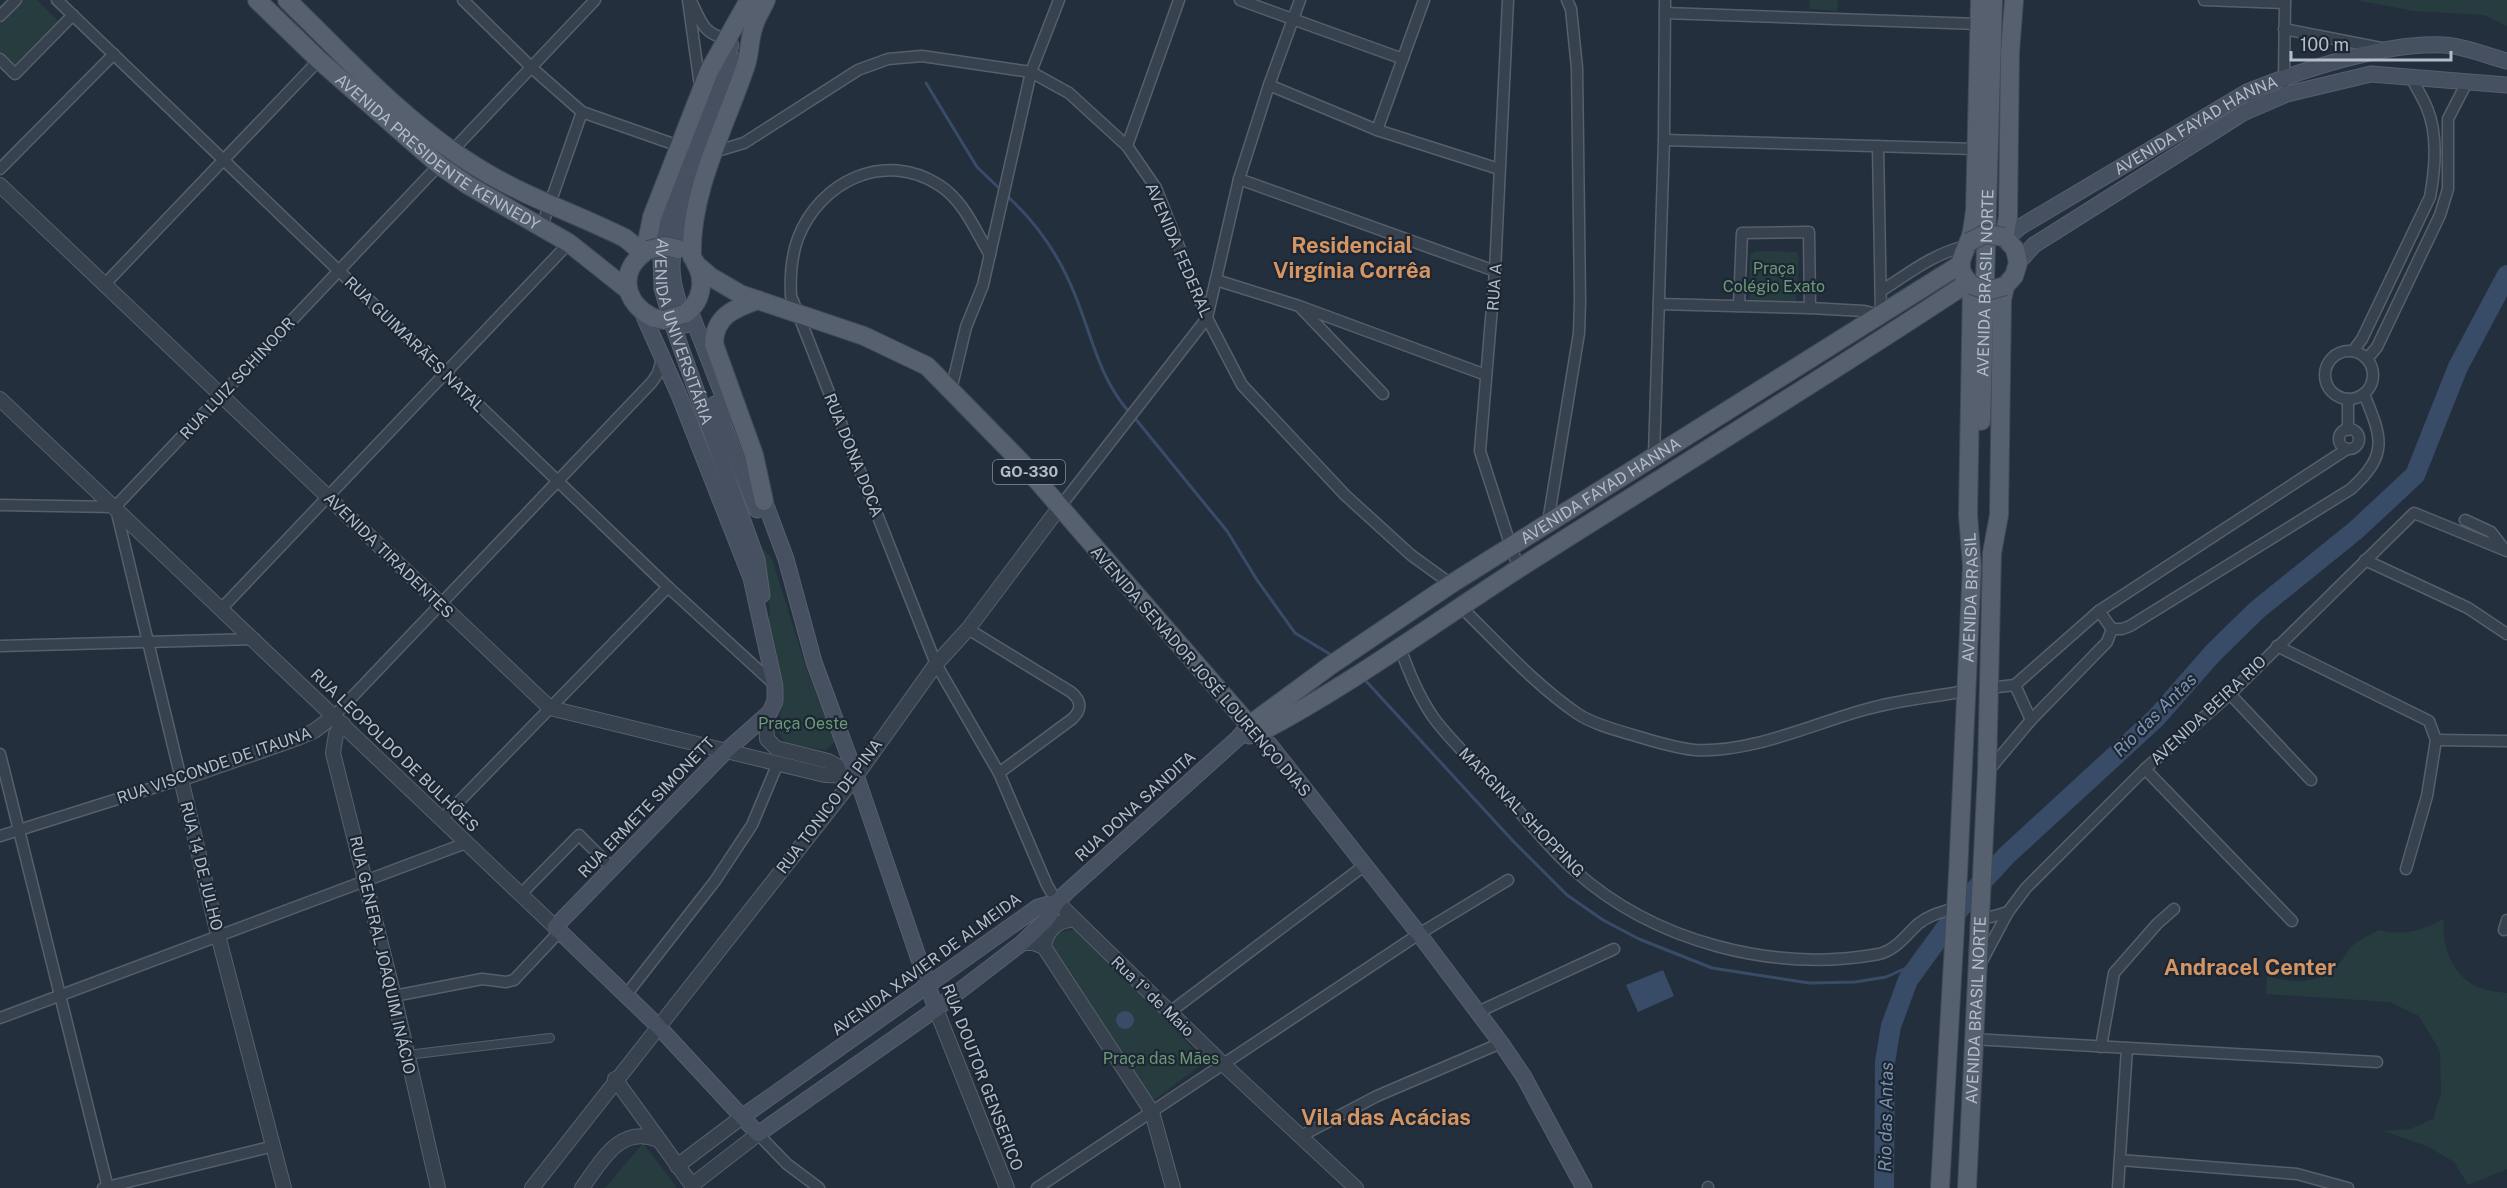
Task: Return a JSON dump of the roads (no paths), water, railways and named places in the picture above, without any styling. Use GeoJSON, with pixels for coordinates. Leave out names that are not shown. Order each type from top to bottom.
{"type":"FeatureCollection","features":[{"type":"Feature","properties":{"kind":"main road","name":"AVENIDA PRESIDENTE KENNEDY"},"geometry":{"type":"LineString","coordinates":[[257,0],[319,60],[439,165],[468,185],[569,243],[628,290]]}},
{"type":"Feature","properties":{"kind":"main road","name":"AVENIDA PRESIDENTE KENNEDY"},"geometry":{"type":"LineString","coordinates":[[287,0],[415,123],[452,151],[481,170],[548,204],[625,238],[645,251]]}},
{"type":"Feature","properties":{"kind":"main road","name":"AVENIDA UNIVERSITÁRIA"},"geometry":{"type":"LineString","coordinates":[[766,0],[702,148],[684,207],[672,268],[674,286],[696,354],[768,540],[794,586]]}},
{"type":"Feature","properties":{"kind":"main road","name":"AVENIDA BRASIL NORTE"},"geometry":{"type":"LineString","coordinates":[[1965,250],[1975,212],[1980,0]]}},
{"type":"Feature","properties":{"kind":"main road","name":"AVENIDA BRASIL NORTE"},"geometry":{"type":"LineString","coordinates":[[1972,566],[1977,516],[1983,375],[1993,0]]}},
{"type":"Feature","properties":{"kind":"main road","name":"AVENIDA BRASIL NORTE"},"geometry":{"type":"LineString","coordinates":[[1992,553],[1990,515],[1992,333],[1997,245],[2001,0]]}},
{"type":"Feature","properties":{"kind":"main road","name":"AVENIDA BRASIL NORTE"},"geometry":{"type":"LineString","coordinates":[[2005,238],[2008,217],[2010,52],[2014,0]]}},
{"type":"Feature","properties":{"kind":"main road","name":"AVENIDA UNIVERSITÁRIA"},"geometry":{"type":"LineString","coordinates":[[645,251],[652,217],[700,93],[727,38],[747,5]]}},
{"type":"Feature","properties":{"kind":"main road","name":"AVENIDA UNIVERSITÁRIA"},"geometry":{"type":"LineString","coordinates":[[747,5],[690,145],[665,229],[661,258],[662,288],[672,323],[757,560],[762,582],[761,619]]}},
{"type":"Feature","properties":{"kind":"main road","name":"AVENIDA UNIVERSITÁRIA"},"geometry":{"type":"LineString","coordinates":[[689,257],[696,209],[714,152],[747,63],[753,29]]}},
{"type":"Feature","properties":{"kind":"main road","name":"AVENIDA FAYAD HANNA"},"geometry":{"type":"LineString","coordinates":[[2005,238],[2247,92],[2284,78],[2387,50],[2422,45],[2447,45],[2507,61]]}},
{"type":"Feature","properties":{"kind":"main road","name":"AVENIDA FAYAD HANNA"},"geometry":{"type":"LineString","coordinates":[[2018,263],[2034,245],[2233,119],[2287,94],[2371,74],[2507,85]]}},
{"type":"Feature","properties":{"kind":"main road"},"geometry":{"type":"LineString","coordinates":[[1985,234],[2005,238],[2015,249],[2018,263],[2014,276],[2005,286],[1987,291],[1970,284],[1963,274],[1965,250],[1985,234]]}},
{"type":"Feature","properties":{"kind":"main road"},"geometry":{"type":"LineString","coordinates":[[665,246],[689,257],[702,281],[700,293],[689,310],[664,320],[648,315],[633,302],[628,290],[628,278],[631,266],[645,251],[665,246]]}},
{"type":"Feature","properties":{"kind":"main road","name":"AVENIDA FAYAD HANNA"},"geometry":{"type":"LineString","coordinates":[[1248,733],[1331,665],[1450,584],[1881,315],[1965,250]]}},
{"type":"Feature","properties":{"kind":"main road","name":"AVENIDA SENADOR JOSÉ LOURENÇO DIAS"},"geometry":{"type":"LineString","coordinates":[[689,257],[711,277],[740,294],[864,336],[927,366],[1022,463],[1248,733],[1270,745],[1419,934],[1501,1042],[1524,1077],[1584,1188]]}},
{"type":"Feature","properties":{"kind":"main road","name":"AVENIDA FAYAD HANNA"},"geometry":{"type":"LineString","coordinates":[[1248,733],[1284,720],[1400,648],[1460,606],[1970,284]]}},
{"type":"Feature","properties":{"kind":"main road","name":"AVENIDA BRASIL"},"geometry":{"type":"LineString","coordinates":[[1958,874],[1972,566],[1968,515],[1970,284]]}},
{"type":"Feature","properties":{"kind":"main road","name":"AVENIDA BRASIL"},"geometry":{"type":"LineString","coordinates":[[1984,831],[1992,553],[1999,515],[2002,300],[2005,286]]}},
{"type":"Feature","properties":{"kind":"main road","name":"AVENIDA SENADOR JOSÉ LOURENÇO DIAS"},"geometry":{"type":"LineString","coordinates":[[689,310],[721,294],[740,294]]}},
{"type":"Feature","properties":{"kind":"main road"},"geometry":{"type":"LineString","coordinates":[[758,300],[724,315],[717,326],[714,344],[754,454],[764,501]]}},
{"type":"Feature","properties":{"kind":"main road","name":"AVENIDA UNIVERSITÁRIA"},"geometry":{"type":"LineString","coordinates":[[689,310],[764,501],[794,586],[814,662],[856,776]]}},
{"type":"Feature","properties":{"kind":"main road","name":"AVENIDA UNIVERSITÁRIA"},"geometry":{"type":"LineString","coordinates":[[648,315],[751,578],[775,686],[776,701],[766,717]]}},
{"type":"Feature","properties":{"kind":"main road"},"geometry":{"type":"LineString","coordinates":[[1731,410],[1742,427]]}},
{"type":"Feature","properties":{"kind":"main road","name":"RUA ERMETE SIMONETT"},"geometry":{"type":"LineString","coordinates":[[557,929],[612,868],[726,751],[766,717]]}},
{"type":"Feature","properties":{"kind":"main road","name":"RUA DONA SANDITA"},"geometry":{"type":"LineString","coordinates":[[1057,902],[1248,733]]}},
{"type":"Feature","properties":{"kind":"main road","name":"RUA DOUTOR GENSERICO"},"geometry":{"type":"LineString","coordinates":[[856,776],[936,1009]]}},
{"type":"Feature","properties":{"kind":"main road","name":"AVENIDA BRASIL NORTE"},"geometry":{"type":"LineString","coordinates":[[1967,1188],[1972,1039],[1984,831]]}},
{"type":"Feature","properties":{"kind":"main road","name":"AVENIDA BRASIL NORTE"},"geometry":{"type":"LineString","coordinates":[[1941,1187],[1958,874]]}},
{"type":"Feature","properties":{"kind":"main road"},"geometry":{"type":"LineString","coordinates":[[758,1134],[936,1009],[1022,944],[1047,919],[1057,902]]}},
{"type":"Feature","properties":{"kind":"main road","name":"AVENIDA XAVIER DE ALMEIDA"},"geometry":{"type":"LineString","coordinates":[[742,1117],[1038,907],[1057,902]]}},
{"type":"Feature","properties":{"kind":"main road","name":"RUA LEOPOLDO DE BULHÕES"},"geometry":{"type":"LineString","coordinates":[[557,929],[657,1025],[758,1134]]}},
{"type":"Feature","properties":{"kind":"street"},"geometry":{"type":"LineString","coordinates":[[0,16],[16,0]]}},
{"type":"Feature","properties":{"kind":"street","name":"RUA GUIMARÃES NATAL"},"geometry":{"type":"LineString","coordinates":[[57,0],[668,587],[775,686]]}},
{"type":"Feature","properties":{"kind":"street"},"geometry":{"type":"LineString","coordinates":[[463,0],[532,68],[582,112],[679,146]]}},
{"type":"Feature","properties":{"kind":"street"},"geometry":{"type":"LineString","coordinates":[[452,151],[595,0]]}},
{"type":"Feature","properties":{"kind":"street"},"geometry":{"type":"LineString","coordinates":[[689,0],[706,30],[717,37],[727,38]]}},
{"type":"Feature","properties":{"kind":"street"},"geometry":{"type":"LineString","coordinates":[[689,0],[699,64],[700,93]]}},
{"type":"Feature","properties":{"kind":"street"},"geometry":{"type":"LineString","coordinates":[[951,390],[966,327],[983,285],[1031,72],[1059,0]]}},
{"type":"Feature","properties":{"kind":"street"},"geometry":{"type":"LineString","coordinates":[[1127,146],[1179,0]]}},
{"type":"Feature","properties":{"kind":"street"},"geometry":{"type":"LineString","coordinates":[[1240,0],[1403,59]]}},
{"type":"Feature","properties":{"kind":"street"},"geometry":{"type":"LineString","coordinates":[[1207,318],[1239,179],[1269,85],[1300,0]]}},
{"type":"Feature","properties":{"kind":"street"},"geometry":{"type":"LineString","coordinates":[[1377,130],[1424,0]]}},
{"type":"Feature","properties":{"kind":"street","name":"RUA A"},"geometry":{"type":"LineString","coordinates":[[1508,0],[1495,272],[1480,452],[1510,547],[1520,568]]}},
{"type":"Feature","properties":{"kind":"street"},"geometry":{"type":"LineString","coordinates":[[1548,522],[1579,333],[1577,68],[1571,9],[1567,0]]}},
{"type":"Feature","properties":{"kind":"street"},"geometry":{"type":"LineString","coordinates":[[1654,455],[1664,140],[1665,0]]}},
{"type":"Feature","properties":{"kind":"street"},"geometry":{"type":"LineString","coordinates":[[2204,0],[2285,2],[2284,78],[2287,94]]}},
{"type":"Feature","properties":{"kind":"street"},"geometry":{"type":"LineString","coordinates":[[1665,13],[1979,24]]}},
{"type":"Feature","properties":{"kind":"street"},"geometry":{"type":"LineString","coordinates":[[0,59],[15,74],[73,15]]}},
{"type":"Feature","properties":{"kind":"street"},"geometry":{"type":"LineString","coordinates":[[2284,29],[2387,50]]}},
{"type":"Feature","properties":{"kind":"street"},"geometry":{"type":"LineString","coordinates":[[0,169],[114,54]]}},
{"type":"Feature","properties":{"kind":"street","name":"AVENIDA FEDERAL"},"geometry":{"type":"LineString","coordinates":[[714,152],[744,143],[858,70],[888,59],[922,56],[1031,72],[1069,93],[1127,146],[1156,188],[1207,318],[1242,385],[1323,474],[1411,555],[1450,584]]}},
{"type":"Feature","properties":{"kind":"street"},"geometry":{"type":"LineString","coordinates":[[105,284],[319,60]]}},
{"type":"Feature","properties":{"kind":"street"},"geometry":{"type":"LineString","coordinates":[[2353,351],[2362,339],[2430,197],[2434,175],[2432,129],[2428,110],[2412,79]]}},
{"type":"Feature","properties":{"kind":"street"},"geometry":{"type":"LineString","coordinates":[[2367,359],[2377,347],[2440,215],[2448,189],[2448,119],[2467,82]]}},
{"type":"Feature","properties":{"kind":"street"},"geometry":{"type":"LineString","coordinates":[[1269,85],[1377,130],[1499,169]]}},
{"type":"Feature","properties":{"kind":"street"},"geometry":{"type":"LineString","coordinates":[[542,226],[582,112]]}},
{"type":"Feature","properties":{"kind":"street"},"geometry":{"type":"LineString","coordinates":[[1664,140],[1975,148]]}},
{"type":"Feature","properties":{"kind":"street"},"geometry":{"type":"LineString","coordinates":[[1659,304],[1810,308],[1864,311],[1881,315],[1878,147]]}},
{"type":"Feature","properties":{"kind":"street","name":"RUA LUIZ SCHINOOR"},"geometry":{"type":"LineString","coordinates":[[115,507],[439,165]]}},
{"type":"Feature","properties":{"kind":"street","name":"RUA DONA DOCA"},"geometry":{"type":"LineString","coordinates":[[990,255],[960,203],[939,185],[917,174],[892,170],[869,171],[849,178],[830,191],[816,207],[798,237],[791,263],[791,297],[936,664],[999,773],[1047,885],[1057,902]]}},
{"type":"Feature","properties":{"kind":"street"},"geometry":{"type":"LineString","coordinates":[[1239,179],[1495,272]]}},
{"type":"Feature","properties":{"kind":"street","name":"AVENIDA TIRADENTES"},"geometry":{"type":"LineString","coordinates":[[0,185],[550,708],[825,775],[856,776]]}},
{"type":"Feature","properties":{"kind":"street"},"geometry":{"type":"LineString","coordinates":[[1739,306],[1742,233],[1809,232],[1810,308]]}},
{"type":"Feature","properties":{"kind":"street"},"geometry":{"type":"LineString","coordinates":[[222,608],[569,243]]}},
{"type":"Feature","properties":{"kind":"street"},"geometry":{"type":"LineString","coordinates":[[1881,291],[1936,256],[1965,250]]}},
{"type":"Feature","properties":{"kind":"street"},"geometry":{"type":"LineString","coordinates":[[1216,280],[1299,306],[1486,375]]}},
{"type":"Feature","properties":{"kind":"street"},"geometry":{"type":"LineString","coordinates":[[1299,306],[1383,394]]}},
{"type":"Feature","properties":{"kind":"street","name":"RUA TONICO DE PINA"},"geometry":{"type":"LineString","coordinates":[[532,1188],[657,1025],[856,776],[936,664],[968,628],[1207,318]]}},
{"type":"Feature","properties":{"kind":"street"},"geometry":{"type":"LineString","coordinates":[[2353,351],[2367,359],[2373,374],[2369,388],[2364,394],[2348,399],[2335,395],[2330,390],[2326,384],[2325,372],[2329,361],[2334,356],[2340,352],[2353,351]]}},
{"type":"Feature","properties":{"kind":"street","name":"RUA VISCONDE DE ITAUNA"},"geometry":{"type":"LineString","coordinates":[[0,836],[181,779],[298,738],[338,720],[440,604],[656,378],[662,355]]}},
{"type":"Feature","properties":{"kind":"street"},"geometry":{"type":"LineString","coordinates":[[2112,629],[2130,626],[2351,489],[2370,471],[2380,448],[2376,425],[2364,394]]}},
{"type":"Feature","properties":{"kind":"street","name":"RUA LEOPOLDO DE BULHÕES"},"geometry":{"type":"LineString","coordinates":[[0,399],[255,639],[557,929]]}},
{"type":"Feature","properties":{"kind":"street"},"geometry":{"type":"LineString","coordinates":[[1989,688],[2015,685],[2099,611],[2347,449],[2341,446],[2339,437],[2348,430],[2348,399]]}},
{"type":"Feature","properties":{"kind":"street"},"geometry":{"type":"LineString","coordinates":[[0,505],[115,507]]}},
{"type":"Feature","properties":{"kind":"street","name":"RUA 14 DE JULHO"},"geometry":{"type":"LineString","coordinates":[[115,507],[218,935],[285,1188]]}},
{"type":"Feature","properties":{"kind":"street","name":"AVENIDA BEIRA RIO"},"geometry":{"type":"LineString","coordinates":[[1977,969],[2008,912],[2026,888],[2145,769],[2229,694],[2414,513],[2506,549]]}},
{"type":"Feature","properties":{"kind":"street"},"geometry":{"type":"LineString","coordinates":[[2465,520],[2491,532],[2506,549]]}},
{"type":"Feature","properties":{"kind":"street"},"geometry":{"type":"LineString","coordinates":[[2365,560],[2468,608],[2507,634]]}},
{"type":"Feature","properties":{"kind":"street"},"geometry":{"type":"LineString","coordinates":[[443,818],[668,587]]}},
{"type":"Feature","properties":{"kind":"street"},"geometry":{"type":"LineString","coordinates":[[1460,606],[1539,682],[1580,715],[1621,732],[1695,750],[1733,747],[1781,736],[1823,721],[1871,708],[1965,692]]}},
{"type":"Feature","properties":{"kind":"street"},"geometry":{"type":"LineString","coordinates":[[2099,611],[2112,629]]}},
{"type":"Feature","properties":{"kind":"street"},"geometry":{"type":"LineString","coordinates":[[968,628],[1071,692],[1078,698],[1080,705],[1078,713],[1072,719],[999,773]]}},
{"type":"Feature","properties":{"kind":"street"},"geometry":{"type":"LineString","coordinates":[[1987,772],[2031,720],[2107,642],[2112,629]]}},
{"type":"Feature","properties":{"kind":"street"},"geometry":{"type":"LineString","coordinates":[[0,646],[255,639]]}},
{"type":"Feature","properties":{"kind":"street"},"geometry":{"type":"LineString","coordinates":[[2277,646],[2428,721],[2436,740],[2427,796],[2406,869]]}},
{"type":"Feature","properties":{"kind":"street","name":"MARGINAL SHOPPING"},"geometry":{"type":"LineString","coordinates":[[1400,648],[1415,687],[1434,718],[1574,870],[1617,901],[1667,930],[1723,947],[1767,956],[1827,959],[1882,953],[1897,945],[1919,924],[1937,913],[1955,908]]}},
{"type":"Feature","properties":{"kind":"street"},"geometry":{"type":"LineString","coordinates":[[2015,685],[2031,720]]}},
{"type":"Feature","properties":{"kind":"street"},"geometry":{"type":"LineString","coordinates":[[2229,694],[2311,780]]}},
{"type":"Feature","properties":{"kind":"street"},"geometry":{"type":"LineString","coordinates":[[766,717],[767,739],[776,748],[828,761],[856,776]]}},
{"type":"Feature","properties":{"kind":"street","name":"RUA GENERAL JOAQUIM INÁCIO"},"geometry":{"type":"LineString","coordinates":[[338,720],[333,753],[366,880],[438,1188]]}},
{"type":"Feature","properties":{"kind":"street"},"geometry":{"type":"LineString","coordinates":[[2436,740],[2507,741]]}},
{"type":"Feature","properties":{"kind":"street"},"geometry":{"type":"LineString","coordinates":[[0,754],[106,1188],[274,1146]]}},
{"type":"Feature","properties":{"kind":"street"},"geometry":{"type":"LineString","coordinates":[[626,995],[715,881],[752,825],[778,763]]}},
{"type":"Feature","properties":{"kind":"street"},"geometry":{"type":"LineString","coordinates":[[2145,769],[2292,921]]}},
{"type":"Feature","properties":{"kind":"street"},"geometry":{"type":"LineString","coordinates":[[521,894],[579,835],[612,868]]}},
{"type":"Feature","properties":{"kind":"street"},"geometry":{"type":"LineString","coordinates":[[0,1018],[466,843]]}},
{"type":"Feature","properties":{"kind":"street"},"geometry":{"type":"LineString","coordinates":[[1170,1012],[1365,865]]}},
{"type":"Feature","properties":{"kind":"street"},"geometry":{"type":"LineString","coordinates":[[1037,1188],[1419,934],[1508,880]]}},
{"type":"Feature","properties":{"kind":"street","name":"Rua 1º de Maio"},"geometry":{"type":"LineString","coordinates":[[1057,902],[1223,1064],[1356,1188]]}},
{"type":"Feature","properties":{"kind":"street"},"geometry":{"type":"LineString","coordinates":[[1979,908],[1991,917],[2008,912]]}},
{"type":"Feature","properties":{"kind":"street"},"geometry":{"type":"LineString","coordinates":[[2101,1047],[2114,973],[2157,924],[2174,909]]}},
{"type":"Feature","properties":{"kind":"street"},"geometry":{"type":"LineString","coordinates":[[1044,947],[1047,936],[1053,928],[1062,922],[1073,920]]}},
{"type":"Feature","properties":{"kind":"street","name":"RUA ERMETE SIMONETT"},"geometry":{"type":"LineString","coordinates":[[394,996],[482,979],[506,982],[514,980],[557,929]]}},
{"type":"Feature","properties":{"kind":"street"},"geometry":{"type":"LineString","coordinates":[[1022,944],[1033,943],[1044,947],[1152,1112],[1173,1188]]}},
{"type":"Feature","properties":{"kind":"street"},"geometry":{"type":"LineString","coordinates":[[1478,1012],[1614,949]]}},
{"type":"Feature","properties":{"kind":"street","name":"RUA DOUTOR GENSERICO"},"geometry":{"type":"LineString","coordinates":[[936,1009],[1007,1188]]}},
{"type":"Feature","properties":{"kind":"street"},"geometry":{"type":"LineString","coordinates":[[407,1055],[550,1038]]}},
{"type":"Feature","properties":{"kind":"street"},"geometry":{"type":"LineString","coordinates":[[1972,1039],[2377,1062]]}},
{"type":"Feature","properties":{"kind":"street"},"geometry":{"type":"LineString","coordinates":[[1301,1136],[1377,1096],[1501,1042]]}},
{"type":"Feature","properties":{"kind":"street"},"geometry":{"type":"LineString","coordinates":[[2118,1188],[2127,1048]]}},
{"type":"Feature","properties":{"kind":"street"},"geometry":{"type":"LineString","coordinates":[[615,1079],[693,1186],[758,1134],[787,1164],[819,1188]]}},
{"type":"Feature","properties":{"kind":"street","name":"AVENIDA XAVIER DE ALMEIDA"},"geometry":{"type":"LineString","coordinates":[[677,1166],[742,1117]]}},
{"type":"Feature","properties":{"kind":"street"},"geometry":{"type":"LineString","coordinates":[[582,1188],[620,1141],[638,1135],[658,1140]]}},
{"type":"Feature","properties":{"kind":"street"},"geometry":{"type":"LineString","coordinates":[[2120,1160],[2297,1174],[2348,1188]]}},
{"type":"Feature","properties":{"kind":"water"},"geometry":{"type":"Polygon","coordinates":[[[1663,970],[1674,996],[1638,1012],[1626,985],[1663,970]]]}},
{"type":"Feature","properties":{"kind":"water"},"geometry":{"type":"Polygon","coordinates":[[[1121,1011],[1129,1011],[1134,1016],[1132,1027],[1121,1029],[1116,1024],[1116,1016],[1121,1011]]]}},
{"type":"Feature","properties":{"kind":"waterway"},"geometry":{"type":"LineString","coordinates":[[926,83],[977,167],[1000,189]]}},
{"type":"Feature","properties":{"kind":"waterway"},"geometry":{"type":"LineString","coordinates":[[1007,196],[1038,229],[1062,267],[1075,295],[1103,371],[1129,412]]}},
{"type":"Feature","properties":{"kind":"waterway","name":"Rio das Antas"},"geometry":{"type":"LineString","coordinates":[[1884,1188],[1885,1062],[1891,1026],[1908,980],[1969,896],[2007,855],[2156,718],[2213,653],[2257,610],[2356,530],[2415,475],[2458,367],[2507,275]]}},
{"type":"Feature","properties":{"kind":"waterway"},"geometry":{"type":"LineString","coordinates":[[1134,417],[1227,531],[1257,580],[1295,633],[1333,656]]}},
{"type":"Feature","properties":{"kind":"waterway"},"geometry":{"type":"LineString","coordinates":[[1365,680],[1513,841],[1567,895],[1603,920],[1639,939],[1712,968],[1809,983],[1855,982],[1886,977],[1922,961]]}},
{"type":"Feature","properties":{"kind":"district","name":"Residencial Virgínia Corrêa"},"geometry":{"type":"Point","coordinates":[1352,258]}},
{"type":"Feature","properties":{"kind":"district","name":"Andracel Center"},"geometry":{"type":"Point","coordinates":[2250,967]}},
{"type":"Feature","properties":{"kind":"district","name":"Vila das Acácias"},"geometry":{"type":"Point","coordinates":[1386,1117]}},
{"type":"Feature","properties":{"kind":"park label","name":"Praça Colégio Exato"},"geometry":{"type":"Point","coordinates":[1774,277]}},
{"type":"Feature","properties":{"kind":"park label","name":"Praça Oeste"},"geometry":{"type":"Point","coordinates":[803,723]}},
{"type":"Feature","properties":{"kind":"park label","name":"Praça das Mães"},"geometry":{"type":"Point","coordinates":[1161,1058]}}]}
